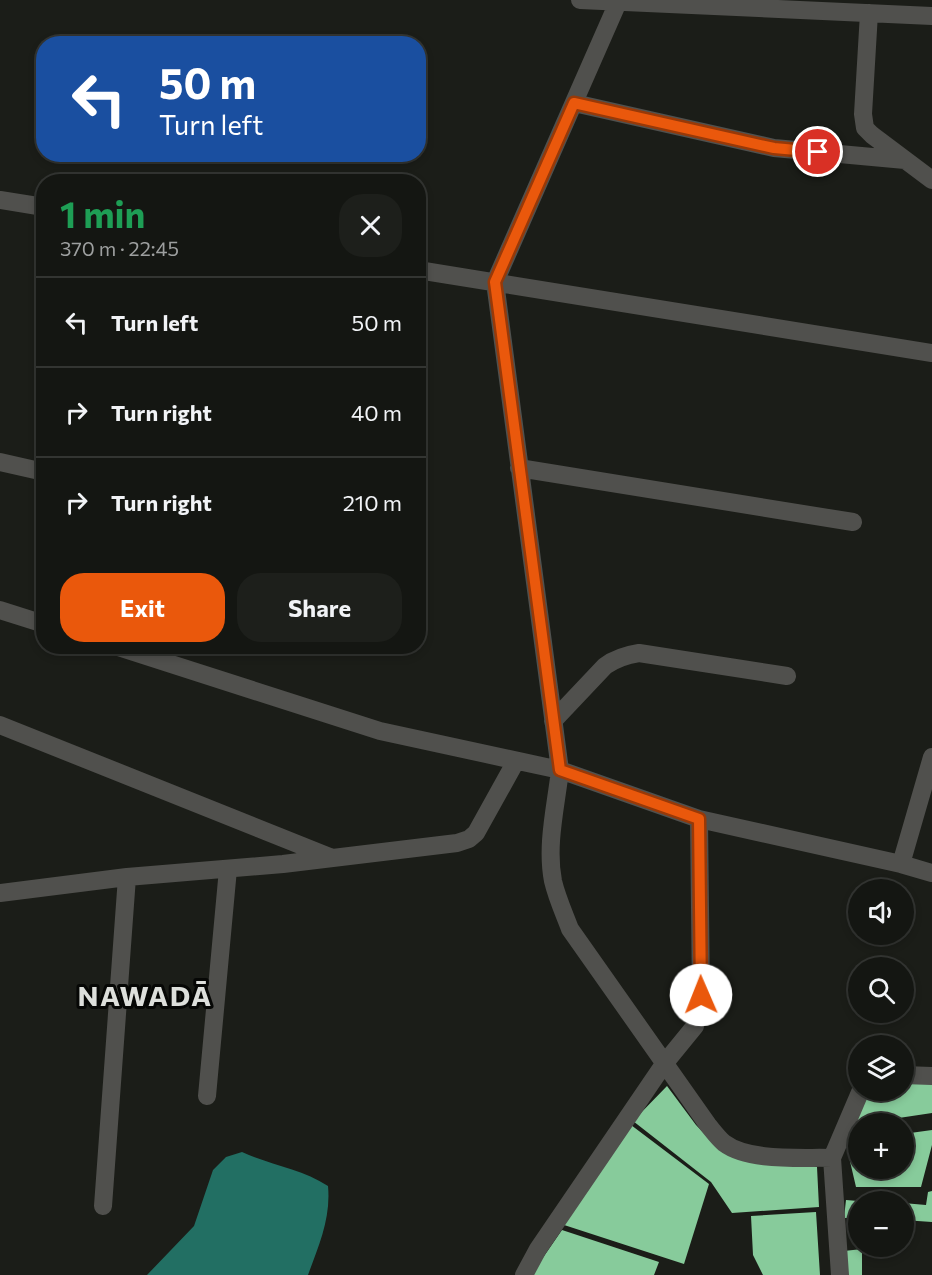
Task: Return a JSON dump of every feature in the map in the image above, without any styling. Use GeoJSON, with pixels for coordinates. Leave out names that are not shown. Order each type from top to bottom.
{"type":"FeatureCollection","features":[{"type":"Feature","properties":{"kind":"street"},"geometry":{"type":"LineString","coordinates":[[580,0],[932,16]]}},
{"type":"Feature","properties":{"kind":"street"},"geometry":{"type":"LineString","coordinates":[[619,1],[495,282],[560,770],[550,849],[553,879],[570,929],[664,1064],[708,1125],[724,1143],[739,1151],[764,1155],[832,1158]]}},
{"type":"Feature","properties":{"kind":"street"},"geometry":{"type":"LineString","coordinates":[[869,13],[863,114],[865,128],[932,180]]}},
{"type":"Feature","properties":{"kind":"street"},"geometry":{"type":"LineString","coordinates":[[574,103],[774,148],[905,160]]}},
{"type":"Feature","properties":{"kind":"street"},"geometry":{"type":"LineString","coordinates":[[0,200],[36,206]]}},
{"type":"Feature","properties":{"kind":"street"},"geometry":{"type":"LineString","coordinates":[[426,275],[495,282],[932,353]]}},
{"type":"Feature","properties":{"kind":"street"},"geometry":{"type":"LineString","coordinates":[[0,462],[36,470]]}},
{"type":"Feature","properties":{"kind":"street"},"geometry":{"type":"LineString","coordinates":[[519,468],[853,522]]}},
{"type":"Feature","properties":{"kind":"street"},"geometry":{"type":"LineString","coordinates":[[0,610],[36,621]]}},
{"type":"Feature","properties":{"kind":"street"},"geometry":{"type":"LineString","coordinates":[[553,721],[605,666],[625,655],[639,653],[787,676]]}},
{"type":"Feature","properties":{"kind":"street"},"geometry":{"type":"LineString","coordinates":[[140,654],[380,731],[560,770],[699,819],[932,873]]}},
{"type":"Feature","properties":{"kind":"street"},"geometry":{"type":"LineString","coordinates":[[0,725],[333,858]]}},
{"type":"Feature","properties":{"kind":"street"},"geometry":{"type":"LineString","coordinates":[[901,864],[932,757]]}},
{"type":"Feature","properties":{"kind":"street"},"geometry":{"type":"LineString","coordinates":[[0,893],[127,877],[228,869],[458,843],[469,839],[476,833],[516,761]]}},
{"type":"Feature","properties":{"kind":"street"},"geometry":{"type":"LineString","coordinates":[[524,1275],[538,1249],[664,1064],[695,1026],[700,1008],[699,819]]}},
{"type":"Feature","properties":{"kind":"street"},"geometry":{"type":"LineString","coordinates":[[207,1096],[228,869]]}},
{"type":"Feature","properties":{"kind":"street"},"geometry":{"type":"LineString","coordinates":[[104,1206],[127,877]]}},
{"type":"Feature","properties":{"kind":"street"},"geometry":{"type":"LineString","coordinates":[[914,1076],[932,1076]]}},
{"type":"Feature","properties":{"kind":"street"},"geometry":{"type":"LineString","coordinates":[[840,1275],[832,1158],[856,1101]]}},
{"type":"Feature","properties":{"kind":"water"},"geometry":{"type":"Polygon","coordinates":[[[242,1152],[308,1175],[328,1186],[326,1220],[308,1275],[147,1275],[194,1226],[213,1170],[226,1157],[242,1152]]]}},
{"type":"Feature","properties":{"kind":"building"},"geometry":{"type":"Polygon","coordinates":[[[932,1082],[932,1113],[914,1116],[914,1113],[857,1113],[863,1101],[914,1101],[914,1084],[932,1082]]]}},
{"type":"Feature","properties":{"kind":"building"},"geometry":{"type":"Polygon","coordinates":[[[667,1086],[696,1125],[722,1152],[817,1167],[819,1207],[732,1213],[711,1182],[633,1121],[667,1086]]]}},
{"type":"Feature","properties":{"kind":"building"},"geometry":{"type":"Polygon","coordinates":[[[631,1125],[709,1184],[684,1264],[561,1224],[631,1125]]]}},
{"type":"Feature","properties":{"kind":"building"},"geometry":{"type":"Polygon","coordinates":[[[932,1130],[932,1145],[921,1187],[856,1187],[854,1179],[914,1179],[914,1132],[932,1130]]]}},
{"type":"Feature","properties":{"kind":"building"},"geometry":{"type":"Polygon","coordinates":[[[932,1191],[932,1222],[914,1221],[914,1204],[926,1205],[928,1192],[932,1191]]]}},
{"type":"Feature","properties":{"kind":"building"},"geometry":{"type":"Polygon","coordinates":[[[846,1200],[848,1200],[848,1218],[844,1218],[846,1200]]]}},
{"type":"Feature","properties":{"kind":"building"},"geometry":{"type":"Polygon","coordinates":[[[816,1212],[820,1275],[763,1275],[753,1255],[751,1216],[816,1212]]]}},
{"type":"Feature","properties":{"kind":"building"},"geometry":{"type":"Polygon","coordinates":[[[562,1230],[659,1262],[654,1275],[531,1275],[562,1230]]]}},
{"type":"Feature","properties":{"kind":"building"},"geometry":{"type":"Polygon","coordinates":[[[844,1251],[848,1251],[848,1257],[862,1257],[862,1275],[846,1275],[844,1251]]]}},
{"type":"Feature","properties":{"kind":"district","name":"NAWADĀ"},"geometry":{"type":"Point","coordinates":[145,996]}},
{"type":"Feature","properties":{"kind":"route"},"geometry":{"type":"LineString","coordinates":[[701,995],[699,819],[560,770],[495,282],[574,103],[774,148],[818,152]]}}]}
